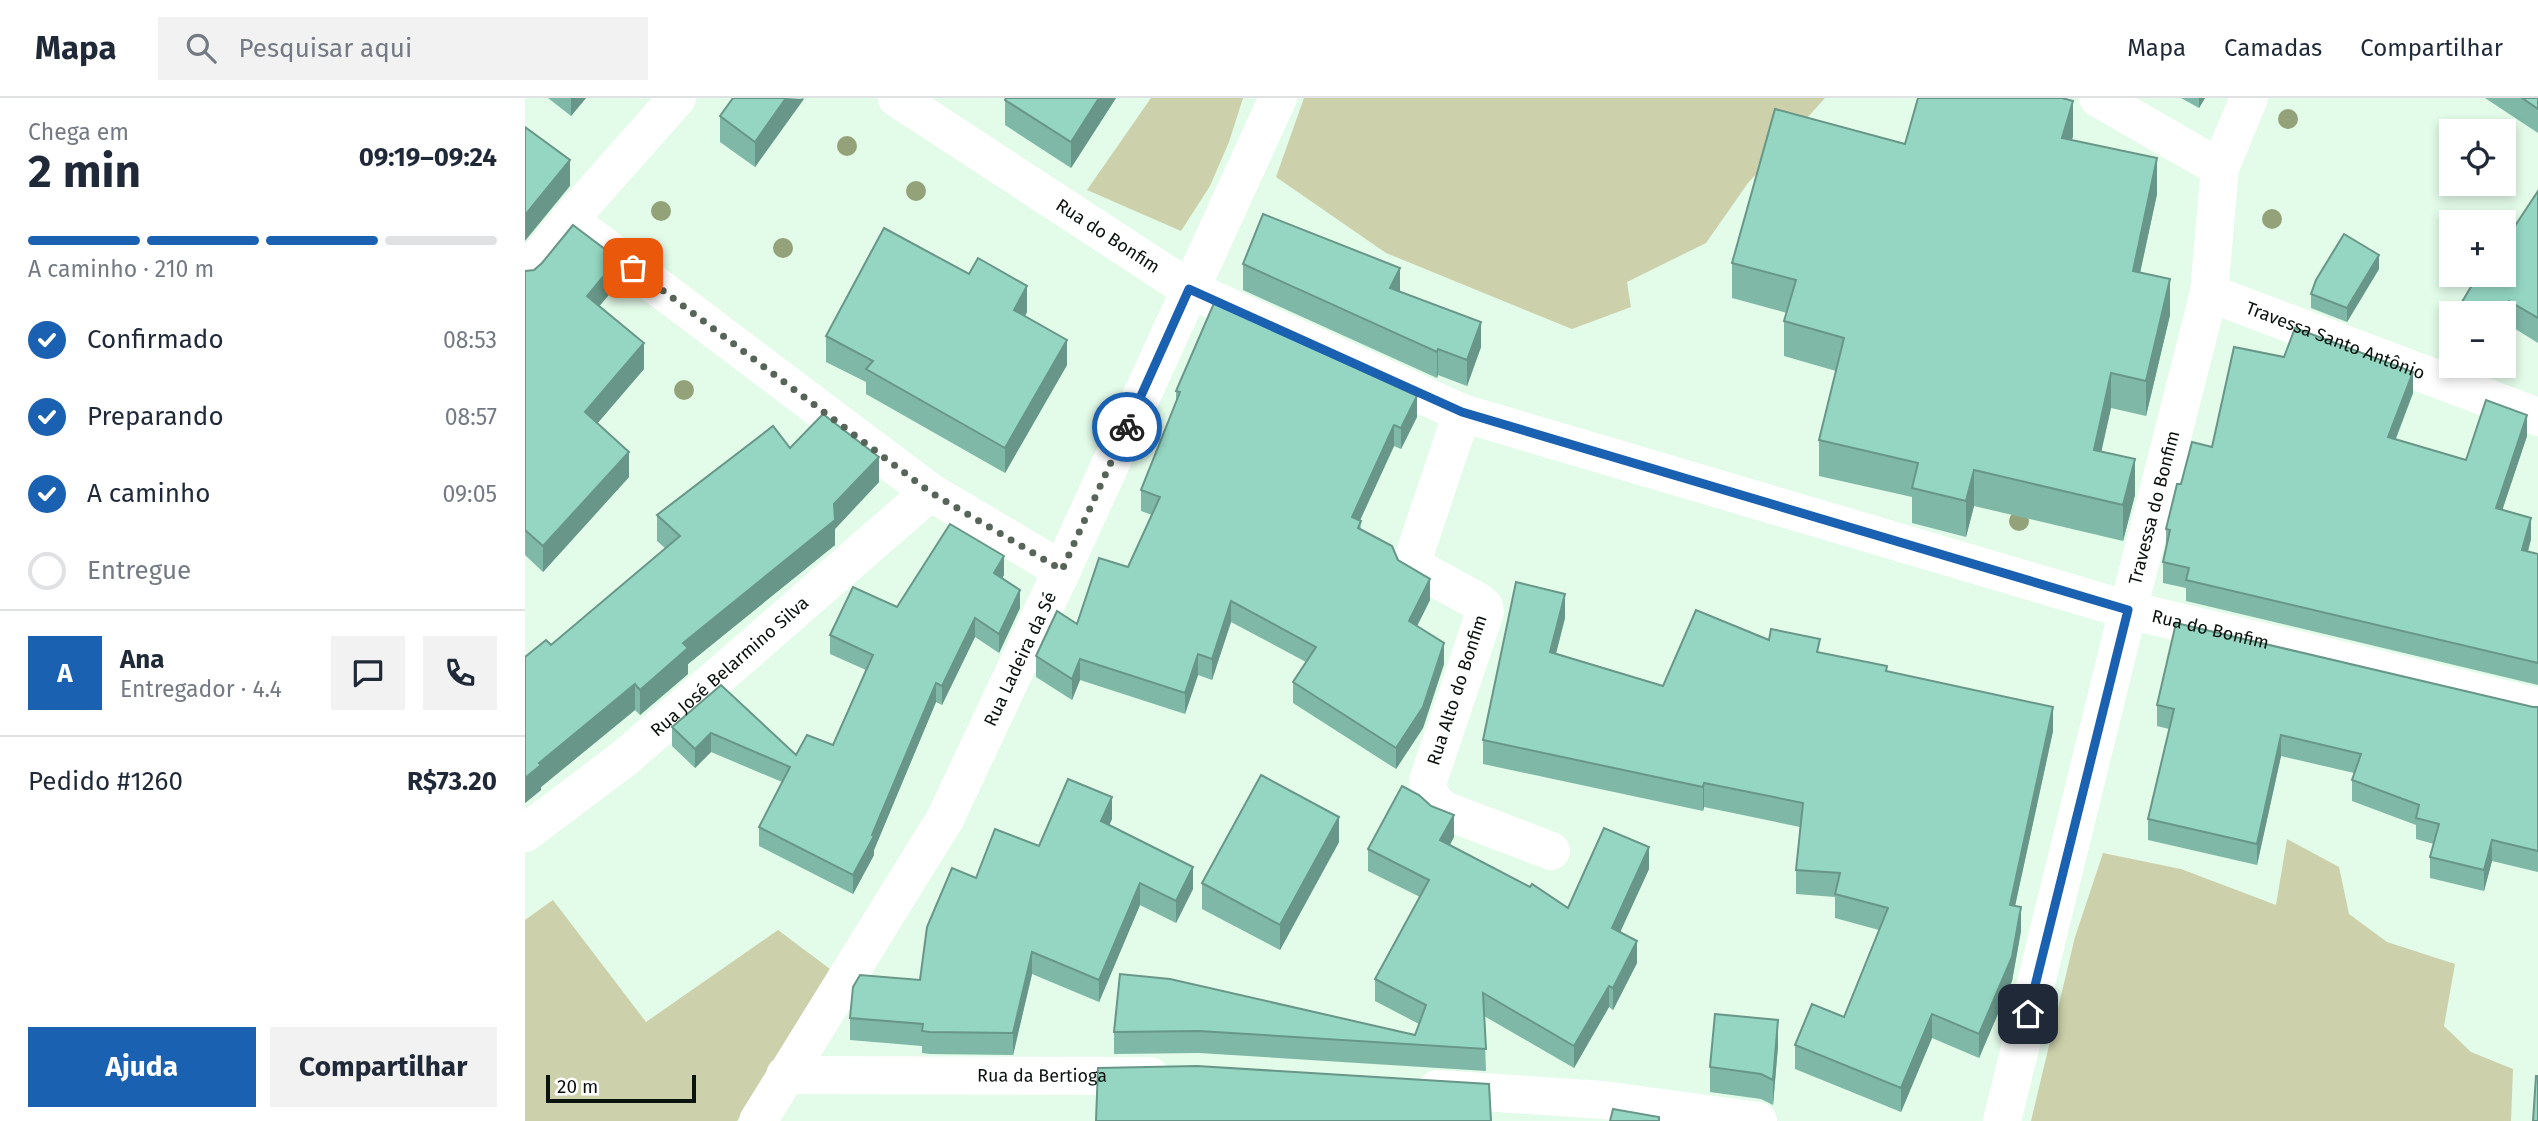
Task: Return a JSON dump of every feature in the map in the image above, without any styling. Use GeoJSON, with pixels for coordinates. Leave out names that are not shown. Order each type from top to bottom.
{"type":"FeatureCollection","features":[{"type":"Feature","properties":{"kind":"street"},"geometry":{"type":"LineString","coordinates":[[525,275],[569,220],[677,98]]}},
{"type":"Feature","properties":{"kind":"street","name":"Rua do Bonfim"},"geometry":{"type":"LineString","coordinates":[[897,98],[1189,289],[1462,412],[2128,610],[2538,707]]}},
{"type":"Feature","properties":{"kind":"street","name":"Rua Ladeira da Sé"},"geometry":{"type":"LineString","coordinates":[[758,1121],[945,819],[1278,98]]}},
{"type":"Feature","properties":{"kind":"street"},"geometry":{"type":"LineString","coordinates":[[2098,98],[2220,168]]}},
{"type":"Feature","properties":{"kind":"street","name":"Travessa do Bonfim"},"geometry":{"type":"LineString","coordinates":[[2002,1121],[2209,293],[2220,168],[2249,98]]}},
{"type":"Feature","properties":{"kind":"street"},"geometry":{"type":"LineString","coordinates":[[569,220],[930,492],[1062,570]]}},
{"type":"Feature","properties":{"kind":"street","name":"Travessa Santo Antônio"},"geometry":{"type":"LineString","coordinates":[[2209,293],[2538,417]]}},
{"type":"Feature","properties":{"kind":"street","name":"Rua Alto do Bonfim"},"geometry":{"type":"LineString","coordinates":[[1462,412],[1413,559],[1415,567],[1477,601],[1484,607],[1485,612],[1428,781],[1428,789],[1434,803],[1444,810],[1551,851]]}},
{"type":"Feature","properties":{"kind":"street","name":"Rua José Belarmino Silva"},"geometry":{"type":"LineString","coordinates":[[525,833],[626,757],[930,492]]}},
{"type":"Feature","properties":{"kind":"street","name":"Rua da Bertioga"},"geometry":{"type":"LineString","coordinates":[[785,1075],[1184,1076]]}},
{"type":"Feature","properties":{"kind":"street"},"geometry":{"type":"LineString","coordinates":[[1406,1087],[1604,1100],[1758,1121]]}},
{"type":"Feature","properties":{"kind":"green space"},"geometry":{"type":"Polygon","coordinates":[[[1151,98],[1243,98],[1229,142],[1210,186],[1181,231],[1087,190],[1151,98]]]}},
{"type":"Feature","properties":{"kind":"green space"},"geometry":{"type":"Polygon","coordinates":[[[1304,98],[1825,98],[1748,183],[1706,243],[1627,282],[1631,307],[1572,329],[1386,253],[1276,177],[1304,98]]]}},
{"type":"Feature","properties":{"kind":"green space"},"geometry":{"type":"Polygon","coordinates":[[[2287,839],[2339,867],[2349,914],[2387,942],[2455,964],[2444,1026],[2471,1052],[2513,1069],[2511,1121],[2031,1121],[2075,937],[2103,853],[2181,869],[2276,905],[2287,839]]]}},
{"type":"Feature","properties":{"kind":"green space"},"geometry":{"type":"Polygon","coordinates":[[[553,900],[646,1022],[778,930],[838,975],[737,1121],[525,1121],[525,920],[553,900]]]}},
{"type":"Feature","properties":{"kind":"building"},"geometry":{"type":"Polygon","coordinates":[[[733,98],[786,98],[755,142],[720,116],[733,98]]]}},
{"type":"Feature","properties":{"kind":"building"},"geometry":{"type":"Polygon","coordinates":[[[1099,98],[1071,142],[1005,100],[1099,98]]]}},
{"type":"Feature","properties":{"kind":"building"},"geometry":{"type":"Polygon","coordinates":[[[1918,98],[2062,98],[2073,101],[2062,138],[2157,158],[2133,271],[2170,279],[2146,381],[2111,373],[2094,450],[2135,459],[2123,505],[1974,470],[1966,501],[1912,488],[1918,463],[1819,440],[1844,338],[1784,321],[1796,280],[1732,263],[1775,109],[1905,144],[1918,98]]]}},
{"type":"Feature","properties":{"kind":"building"},"geometry":{"type":"Polygon","coordinates":[[[2522,98],[2538,98],[2538,109],[2522,98]]]}},
{"type":"Feature","properties":{"kind":"building"},"geometry":{"type":"Polygon","coordinates":[[[525,127],[570,160],[525,215],[525,127]]]}},
{"type":"Feature","properties":{"kind":"building"},"geometry":{"type":"Polygon","coordinates":[[[2538,191],[2538,318],[2516,305],[2516,301],[2463,301],[2471,287],[2516,287],[2516,224],[2538,191]]]}},
{"type":"Feature","properties":{"kind":"building"},"geometry":{"type":"Polygon","coordinates":[[[1263,214],[1400,268],[1390,288],[1481,322],[1467,360],[1438,349],[1437,352],[1243,264],[1263,214]]]}},
{"type":"Feature","properties":{"kind":"building"},"geometry":{"type":"Polygon","coordinates":[[[573,225],[618,259],[587,296],[644,343],[585,412],[629,452],[543,546],[525,530],[525,271],[534,270],[542,263],[573,225]]]}},
{"type":"Feature","properties":{"kind":"building"},"geometry":{"type":"Polygon","coordinates":[[[884,228],[969,274],[978,258],[1027,286],[1014,310],[1067,340],[1005,448],[866,369],[873,361],[826,336],[884,228]]]}},
{"type":"Feature","properties":{"kind":"building"},"geometry":{"type":"Polygon","coordinates":[[[2344,234],[2379,255],[2347,308],[2311,294],[2316,280],[2344,234]]]}},
{"type":"Feature","properties":{"kind":"building"},"geometry":{"type":"Polygon","coordinates":[[[1214,303],[1417,396],[1401,428],[1394,425],[1352,517],[1361,521],[1358,528],[1392,546],[1398,560],[1430,579],[1409,621],[1444,643],[1423,707],[1396,748],[1293,682],[1316,647],[1231,601],[1212,659],[1198,654],[1185,693],[1080,659],[1072,679],[1036,656],[1057,611],[1077,624],[1099,558],[1128,567],[1160,497],[1141,490],[1180,392],[1176,391],[1214,303]]]}},
{"type":"Feature","properties":{"kind":"building"},"geometry":{"type":"Polygon","coordinates":[[[2295,328],[2413,372],[2388,437],[2466,460],[2486,400],[2527,415],[2496,508],[2531,518],[2522,550],[2538,554],[2538,663],[2186,580],[2189,568],[2163,562],[2170,530],[2166,529],[2177,484],[2181,484],[2192,442],[2212,447],[2234,347],[2284,357],[2295,328]]]}},
{"type":"Feature","properties":{"kind":"building"},"geometry":{"type":"Polygon","coordinates":[[[823,414],[879,457],[834,504],[835,520],[683,643],[688,648],[640,690],[635,684],[539,763],[541,765],[525,778],[525,657],[546,640],[551,645],[680,536],[657,515],[773,426],[790,448],[823,414]]]}},
{"type":"Feature","properties":{"kind":"building"},"geometry":{"type":"Polygon","coordinates":[[[950,524],[1004,556],[994,573],[1020,590],[999,634],[975,618],[942,686],[936,683],[872,835],[874,836],[853,875],[759,827],[790,767],[711,733],[695,749],[672,727],[721,685],[796,755],[807,735],[833,745],[873,655],[830,635],[853,587],[897,607],[950,524]]]}},
{"type":"Feature","properties":{"kind":"building"},"geometry":{"type":"Polygon","coordinates":[[[1516,582],[1565,594],[1550,652],[1663,686],[1696,610],[1769,640],[1771,629],[1820,639],[1817,652],[1887,666],[1886,671],[2053,707],[2010,905],[2021,907],[2012,957],[1979,1034],[1932,1014],[1901,1088],[1795,1045],[1812,1004],[1844,1017],[1888,908],[1835,894],[1840,873],[1796,870],[1803,803],[1704,783],[1703,787],[1483,740],[1516,582]]]}},
{"type":"Feature","properties":{"kind":"building"},"geometry":{"type":"Polygon","coordinates":[[[2176,623],[2538,707],[2538,851],[2492,840],[2484,870],[2430,857],[2439,824],[2416,818],[2419,805],[2352,780],[2361,754],[2281,735],[2257,844],[2148,819],[2174,709],[2157,705],[2176,623]]]}},
{"type":"Feature","properties":{"kind":"building"},"geometry":{"type":"Polygon","coordinates":[[[1261,775],[1339,817],[1280,925],[1202,883],[1261,775]]]}},
{"type":"Feature","properties":{"kind":"building"},"geometry":{"type":"Polygon","coordinates":[[[1068,779],[1112,797],[1101,821],[1193,867],[1176,901],[1140,883],[1099,980],[1032,952],[1013,1033],[930,1032],[922,1031],[923,1024],[850,1018],[853,987],[860,975],[920,980],[927,927],[952,868],[976,878],[995,829],[1039,846],[1068,779]]]}},
{"type":"Feature","properties":{"kind":"building"},"geometry":{"type":"Polygon","coordinates":[[[1402,786],[1419,795],[1431,806],[1454,815],[1440,840],[1530,887],[1532,884],[1568,908],[1604,828],[1649,847],[1612,928],[1637,941],[1613,988],[1609,986],[1574,1046],[1483,993],[1486,1049],[1199,1031],[1114,1032],[1120,974],[1170,979],[1415,1035],[1426,1005],[1375,979],[1429,880],[1368,849],[1402,786]]]}},
{"type":"Feature","properties":{"kind":"building"},"geometry":{"type":"Polygon","coordinates":[[[1715,1014],[1778,1020],[1773,1080],[1761,1074],[1710,1067],[1715,1014]]]}},
{"type":"Feature","properties":{"kind":"building"},"geometry":{"type":"Polygon","coordinates":[[[1197,1066],[1489,1084],[1491,1121],[1096,1121],[1098,1068],[1197,1066]]]}},
{"type":"Feature","properties":{"kind":"building"},"geometry":{"type":"Polygon","coordinates":[[[2536,1076],[2538,1121],[2533,1121],[2536,1076]]]}},
{"type":"Feature","properties":{"kind":"building"},"geometry":{"type":"Polygon","coordinates":[[[1613,1109],[1659,1117],[1659,1121],[1610,1121],[1613,1109]]]}},
{"type":"Feature","properties":{"kind":"way so far"},"geometry":{"type":"LineString","coordinates":[[633,268],[930,492],[1062,570],[1127,427]]}},
{"type":"Feature","properties":{"kind":"route"},"geometry":{"type":"LineString","coordinates":[[1127,427],[1189,289],[1462,412],[2128,610],[2028,1014]]}}]}
